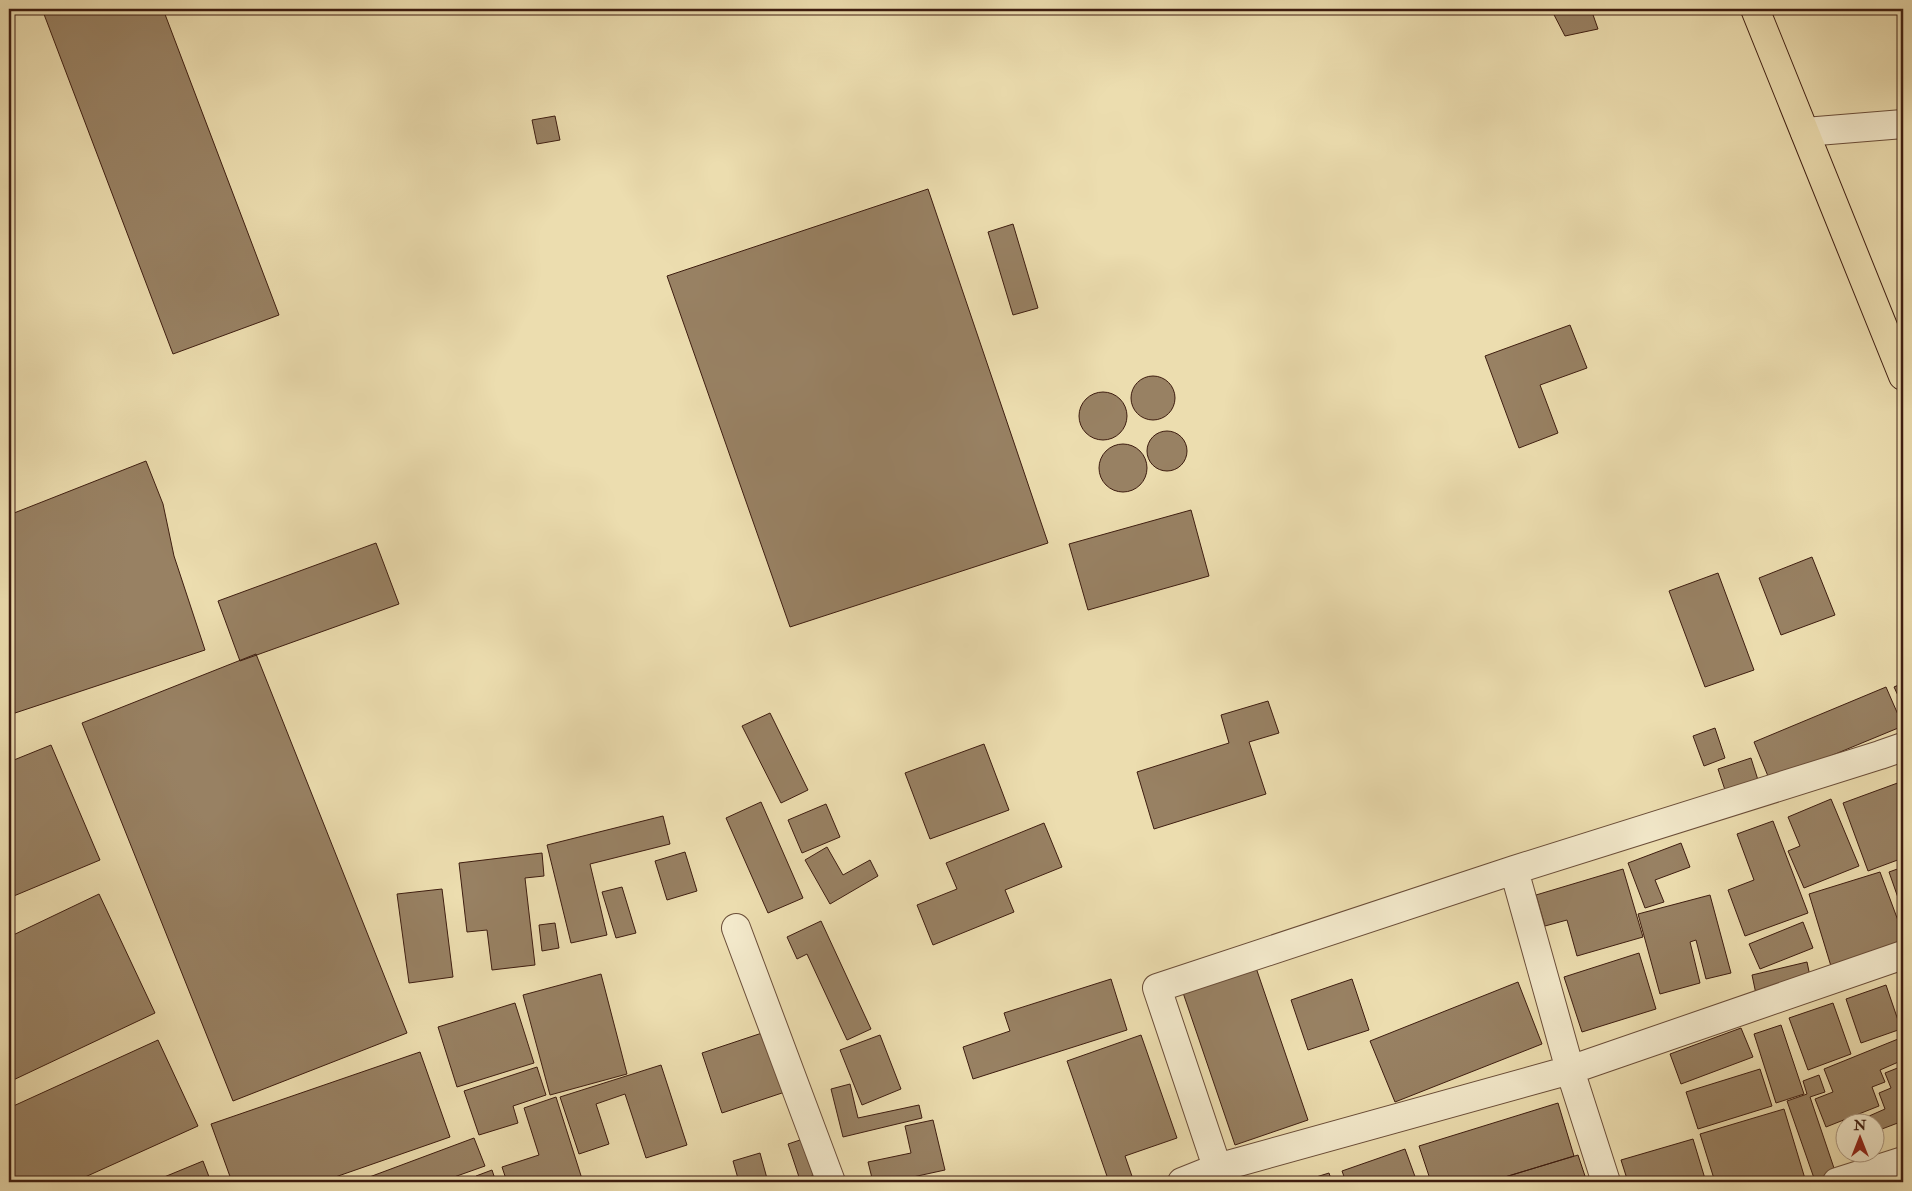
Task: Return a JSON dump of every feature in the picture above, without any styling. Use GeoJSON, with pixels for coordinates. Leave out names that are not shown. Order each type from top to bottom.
{"type":"FeatureCollection","features":[{"type":"Feature","properties":{"kind":"highway"},"geometry":{"type":"LineString","coordinates":[[1755,9],[1903,376]]}},
{"type":"Feature","properties":{"kind":"street"},"geometry":{"type":"LineString","coordinates":[[1805,132],[1903,124]]}},
{"type":"Feature","properties":{"kind":"street"},"geometry":{"type":"LineString","coordinates":[[1220,1175],[1157,988],[1514,870],[1880,755],[1903,746]]}},
{"type":"Feature","properties":{"kind":"street"},"geometry":{"type":"LineString","coordinates":[[1514,870],[1570,1070],[1606,1182]]}},
{"type":"Feature","properties":{"kind":"street"},"geometry":{"type":"LineString","coordinates":[[736,928],[831,1182]]}},
{"type":"Feature","properties":{"kind":"street"},"geometry":{"type":"LineString","coordinates":[[1182,1182],[1220,1175],[1570,1070],[1903,955]]}},
{"type":"Feature","properties":{"kind":"street"},"geometry":{"type":"LineString","coordinates":[[1837,1182],[1903,1161]]}},
{"type":"Feature","properties":{"kind":"building"},"geometry":{"type":"Polygon","coordinates":[[[42,9],[163,9],[279,315],[173,354],[42,9]]]}},
{"type":"Feature","properties":{"kind":"building"},"geometry":{"type":"Polygon","coordinates":[[[1551,9],[1591,9],[1598,29],[1565,36],[1551,9]]]}},
{"type":"Feature","properties":{"kind":"building"},"geometry":{"type":"Polygon","coordinates":[[[555,116],[560,140],[537,144],[532,120],[555,116]]]}},
{"type":"Feature","properties":{"kind":"building"},"geometry":{"type":"Polygon","coordinates":[[[928,189],[1048,543],[790,627],[667,276],[928,189]]]}},
{"type":"Feature","properties":{"kind":"building"},"geometry":{"type":"Polygon","coordinates":[[[1013,224],[1038,308],[1013,315],[988,232],[1013,224]]]}},
{"type":"Feature","properties":{"kind":"building"},"geometry":{"type":"Polygon","coordinates":[[[1570,325],[1587,368],[1540,385],[1558,433],[1519,448],[1485,356],[1570,325]]]}},
{"type":"Feature","properties":{"kind":"building"},"geometry":{"type":"Polygon","coordinates":[[[1153,376],[1165,380],[1171,386],[1175,398],[1171,410],[1165,416],[1153,420],[1141,416],[1135,410],[1131,398],[1135,386],[1141,380],[1153,376]]]}},
{"type":"Feature","properties":{"kind":"building"},"geometry":{"type":"Polygon","coordinates":[[[1103,392],[1112,394],[1120,399],[1125,407],[1127,416],[1125,425],[1120,433],[1112,438],[1103,440],[1094,438],[1086,433],[1081,425],[1079,416],[1081,407],[1086,399],[1094,394],[1103,392]]]}},
{"type":"Feature","properties":{"kind":"building"},"geometry":{"type":"Polygon","coordinates":[[[1167,431],[1181,437],[1187,451],[1181,465],[1167,471],[1153,465],[1147,451],[1153,437],[1167,431]]]}},
{"type":"Feature","properties":{"kind":"building"},"geometry":{"type":"Polygon","coordinates":[[[1118,444],[1128,444],[1140,451],[1147,463],[1147,473],[1140,485],[1128,492],[1118,492],[1110,488],[1103,481],[1099,473],[1099,463],[1103,455],[1110,448],[1118,444]]]}},
{"type":"Feature","properties":{"kind":"building"},"geometry":{"type":"Polygon","coordinates":[[[146,461],[163,504],[174,556],[205,650],[9,715],[9,515],[146,461]]]}},
{"type":"Feature","properties":{"kind":"building"},"geometry":{"type":"Polygon","coordinates":[[[1191,510],[1209,576],[1088,610],[1069,544],[1191,510]]]}},
{"type":"Feature","properties":{"kind":"building"},"geometry":{"type":"Polygon","coordinates":[[[376,543],[399,604],[240,661],[218,601],[376,543]]]}},
{"type":"Feature","properties":{"kind":"building"},"geometry":{"type":"Polygon","coordinates":[[[1812,557],[1835,615],[1781,635],[1759,578],[1812,557]]]}},
{"type":"Feature","properties":{"kind":"building"},"geometry":{"type":"Polygon","coordinates":[[[1718,573],[1754,670],[1705,687],[1669,591],[1718,573]]]}},
{"type":"Feature","properties":{"kind":"building"},"geometry":{"type":"Polygon","coordinates":[[[256,654],[407,1033],[233,1101],[82,723],[256,654]]]}},
{"type":"Feature","properties":{"kind":"building"},"geometry":{"type":"Polygon","coordinates":[[[1903,683],[1903,706],[1894,687],[1903,683]]]}},
{"type":"Feature","properties":{"kind":"building"},"geometry":{"type":"Polygon","coordinates":[[[1886,687],[1903,726],[1770,781],[1754,742],[1886,687]]]}},
{"type":"Feature","properties":{"kind":"building"},"geometry":{"type":"Polygon","coordinates":[[[1268,701],[1279,733],[1249,742],[1266,794],[1154,829],[1137,772],[1229,743],[1221,715],[1268,701]]]}},
{"type":"Feature","properties":{"kind":"building"},"geometry":{"type":"Polygon","coordinates":[[[770,713],[808,790],[781,803],[742,726],[770,713]]]}},
{"type":"Feature","properties":{"kind":"building"},"geometry":{"type":"Polygon","coordinates":[[[1715,728],[1725,758],[1704,766],[1693,736],[1715,728]]]}},
{"type":"Feature","properties":{"kind":"building"},"geometry":{"type":"Polygon","coordinates":[[[984,744],[1009,810],[930,839],[905,773],[984,744]]]}},
{"type":"Feature","properties":{"kind":"building"},"geometry":{"type":"Polygon","coordinates":[[[51,745],[100,860],[9,898],[9,762],[51,745]]]}},
{"type":"Feature","properties":{"kind":"building"},"geometry":{"type":"Polygon","coordinates":[[[1751,758],[1758,780],[1725,790],[1718,769],[1751,758]]]}},
{"type":"Feature","properties":{"kind":"building"},"geometry":{"type":"Polygon","coordinates":[[[1903,781],[1903,858],[1868,871],[1843,803],[1903,781]]]}},
{"type":"Feature","properties":{"kind":"building"},"geometry":{"type":"Polygon","coordinates":[[[1831,799],[1859,866],[1804,888],[1788,851],[1800,846],[1788,817],[1831,799]]]}},
{"type":"Feature","properties":{"kind":"building"},"geometry":{"type":"Polygon","coordinates":[[[761,802],[803,898],[768,913],[726,818],[761,802]]]}},
{"type":"Feature","properties":{"kind":"building"},"geometry":{"type":"Polygon","coordinates":[[[826,804],[840,837],[802,853],[788,820],[826,804]]]}},
{"type":"Feature","properties":{"kind":"building"},"geometry":{"type":"Polygon","coordinates":[[[663,816],[670,844],[590,864],[607,935],[571,943],[547,845],[663,816]]]}},
{"type":"Feature","properties":{"kind":"building"},"geometry":{"type":"Polygon","coordinates":[[[1773,821],[1808,913],[1745,936],[1728,890],[1754,880],[1737,834],[1773,821]]]}},
{"type":"Feature","properties":{"kind":"building"},"geometry":{"type":"Polygon","coordinates":[[[1044,823],[1062,867],[1005,890],[1014,912],[933,945],[917,905],[957,889],[946,863],[1044,823]]]}},
{"type":"Feature","properties":{"kind":"building"},"geometry":{"type":"Polygon","coordinates":[[[1681,843],[1690,867],[1655,880],[1664,902],[1645,908],[1628,863],[1681,843]]]}},
{"type":"Feature","properties":{"kind":"building"},"geometry":{"type":"Polygon","coordinates":[[[827,847],[843,875],[870,860],[878,876],[830,904],[805,860],[827,847]]]}},
{"type":"Feature","properties":{"kind":"building"},"geometry":{"type":"Polygon","coordinates":[[[685,852],[697,891],[667,900],[655,861],[685,852]]]}},
{"type":"Feature","properties":{"kind":"building"},"geometry":{"type":"Polygon","coordinates":[[[542,853],[544,876],[525,878],[535,965],[492,970],[487,930],[467,932],[459,863],[542,853]]]}},
{"type":"Feature","properties":{"kind":"building"},"geometry":{"type":"Polygon","coordinates":[[[1903,867],[1903,912],[1889,872],[1903,867]]]}},
{"type":"Feature","properties":{"kind":"building"},"geometry":{"type":"Polygon","coordinates":[[[1623,869],[1643,937],[1577,956],[1567,920],[1545,926],[1536,895],[1623,869]]]}},
{"type":"Feature","properties":{"kind":"building"},"geometry":{"type":"Polygon","coordinates":[[[1880,872],[1903,934],[1903,950],[1834,976],[1809,894],[1880,872]]]}},
{"type":"Feature","properties":{"kind":"building"},"geometry":{"type":"Polygon","coordinates":[[[622,887],[636,933],[616,938],[602,892],[622,887]]]}},
{"type":"Feature","properties":{"kind":"building"},"geometry":{"type":"Polygon","coordinates":[[[442,889],[453,977],[409,983],[397,894],[442,889]]]}},
{"type":"Feature","properties":{"kind":"building"},"geometry":{"type":"Polygon","coordinates":[[[99,894],[155,1013],[9,1082],[9,937],[99,894]]]}},
{"type":"Feature","properties":{"kind":"building"},"geometry":{"type":"Polygon","coordinates":[[[1710,895],[1731,973],[1706,979],[1696,940],[1690,942],[1700,983],[1660,994],[1638,914],[1710,895]]]}},
{"type":"Feature","properties":{"kind":"building"},"geometry":{"type":"Polygon","coordinates":[[[821,921],[871,1029],[847,1040],[807,954],[797,959],[787,937],[821,921]]]}},
{"type":"Feature","properties":{"kind":"building"},"geometry":{"type":"Polygon","coordinates":[[[1803,922],[1813,948],[1760,969],[1749,944],[1803,922]]]}},
{"type":"Feature","properties":{"kind":"building"},"geometry":{"type":"Polygon","coordinates":[[[555,923],[559,948],[542,951],[539,925],[555,923]]]}},
{"type":"Feature","properties":{"kind":"building"},"geometry":{"type":"Polygon","coordinates":[[[1639,953],[1656,1009],[1582,1032],[1564,977],[1639,953]]]}},
{"type":"Feature","properties":{"kind":"building"},"geometry":{"type":"Polygon","coordinates":[[[1252,956],[1308,1120],[1235,1145],[1179,981],[1252,956]]]}},
{"type":"Feature","properties":{"kind":"building"},"geometry":{"type":"Polygon","coordinates":[[[1807,962],[1811,981],[1756,994],[1752,975],[1807,962]]]}},
{"type":"Feature","properties":{"kind":"building"},"geometry":{"type":"Polygon","coordinates":[[[601,974],[627,1074],[550,1095],[523,995],[601,974]]]}},
{"type":"Feature","properties":{"kind":"building"},"geometry":{"type":"Polygon","coordinates":[[[1111,979],[1127,1030],[973,1079],[963,1047],[1010,1031],[1004,1013],[1111,979]]]}},
{"type":"Feature","properties":{"kind":"building"},"geometry":{"type":"Polygon","coordinates":[[[1352,979],[1369,1030],[1308,1050],[1291,1000],[1352,979]]]}},
{"type":"Feature","properties":{"kind":"building"},"geometry":{"type":"Polygon","coordinates":[[[1903,980],[1903,997],[1898,982],[1903,980]]]}},
{"type":"Feature","properties":{"kind":"building"},"geometry":{"type":"Polygon","coordinates":[[[1518,982],[1542,1044],[1395,1102],[1370,1041],[1518,982]]]}},
{"type":"Feature","properties":{"kind":"building"},"geometry":{"type":"Polygon","coordinates":[[[1886,985],[1901,1029],[1861,1043],[1846,999],[1886,985]]]}},
{"type":"Feature","properties":{"kind":"building"},"geometry":{"type":"Polygon","coordinates":[[[515,1003],[534,1063],[457,1087],[438,1027],[515,1003]]]}},
{"type":"Feature","properties":{"kind":"building"},"geometry":{"type":"Polygon","coordinates":[[[1833,1003],[1851,1054],[1808,1070],[1789,1018],[1833,1003]]]}},
{"type":"Feature","properties":{"kind":"building"},"geometry":{"type":"Polygon","coordinates":[[[1781,1025],[1804,1094],[1776,1103],[1754,1034],[1781,1025]]]}},
{"type":"Feature","properties":{"kind":"building"},"geometry":{"type":"Polygon","coordinates":[[[1741,1028],[1753,1057],[1681,1084],[1670,1054],[1741,1028]]]}},
{"type":"Feature","properties":{"kind":"building"},"geometry":{"type":"Polygon","coordinates":[[[768,1031],[788,1091],[722,1113],[702,1053],[768,1031]]]}},
{"type":"Feature","properties":{"kind":"building"},"geometry":{"type":"Polygon","coordinates":[[[880,1035],[901,1089],[862,1105],[840,1050],[880,1035]]]}},
{"type":"Feature","properties":{"kind":"building"},"geometry":{"type":"Polygon","coordinates":[[[1141,1035],[1177,1138],[1125,1156],[1134,1182],[1109,1182],[1067,1061],[1141,1035]]]}},
{"type":"Feature","properties":{"kind":"building"},"geometry":{"type":"Polygon","coordinates":[[[1903,1037],[1903,1060],[1880,1070],[1885,1082],[1872,1087],[1879,1106],[1859,1114],[1834,1114],[1834,1124],[1826,1127],[1815,1099],[1833,1092],[1824,1069],[1903,1037]]]}},
{"type":"Feature","properties":{"kind":"building"},"geometry":{"type":"Polygon","coordinates":[[[158,1040],[198,1126],[74,1182],[9,1182],[9,1108],[158,1040]]]}},
{"type":"Feature","properties":{"kind":"building"},"geometry":{"type":"Polygon","coordinates":[[[420,1052],[450,1137],[321,1182],[232,1182],[211,1124],[420,1052]]]}},
{"type":"Feature","properties":{"kind":"building"},"geometry":{"type":"Polygon","coordinates":[[[661,1065],[687,1145],[646,1158],[625,1094],[596,1104],[609,1144],[579,1154],[560,1097],[661,1065]]]}},
{"type":"Feature","properties":{"kind":"building"},"geometry":{"type":"Polygon","coordinates":[[[537,1067],[546,1095],[513,1106],[518,1123],[479,1135],[464,1091],[537,1067]]]}},
{"type":"Feature","properties":{"kind":"building"},"geometry":{"type":"Polygon","coordinates":[[[1900,1067],[1903,1077],[1903,1121],[1884,1128],[1884,1114],[1874,1114],[1885,1109],[1879,1093],[1891,1088],[1885,1073],[1900,1067]]]}},
{"type":"Feature","properties":{"kind":"building"},"geometry":{"type":"Polygon","coordinates":[[[1760,1069],[1772,1106],[1698,1129],[1686,1092],[1760,1069]]]}},
{"type":"Feature","properties":{"kind":"building"},"geometry":{"type":"Polygon","coordinates":[[[1819,1075],[1825,1092],[1810,1097],[1836,1174],[1815,1181],[1787,1101],[1807,1094],[1803,1081],[1819,1075]]]}},
{"type":"Feature","properties":{"kind":"building"},"geometry":{"type":"Polygon","coordinates":[[[850,1084],[858,1118],[919,1105],[922,1118],[843,1137],[831,1089],[850,1084]]]}},
{"type":"Feature","properties":{"kind":"building"},"geometry":{"type":"Polygon","coordinates":[[[556,1097],[583,1182],[507,1182],[502,1167],[539,1155],[524,1108],[556,1097]]]}},
{"type":"Feature","properties":{"kind":"building"},"geometry":{"type":"Polygon","coordinates":[[[1558,1103],[1574,1156],[1489,1182],[1431,1182],[1419,1146],[1558,1103]]]}},
{"type":"Feature","properties":{"kind":"building"},"geometry":{"type":"Polygon","coordinates":[[[1784,1109],[1806,1182],[1715,1182],[1700,1134],[1784,1109]]]}},
{"type":"Feature","properties":{"kind":"building"},"geometry":{"type":"Polygon","coordinates":[[[933,1120],[945,1170],[890,1182],[873,1182],[868,1162],[911,1153],[905,1126],[933,1120]]]}},
{"type":"Feature","properties":{"kind":"building"},"geometry":{"type":"Polygon","coordinates":[[[474,1138],[485,1166],[440,1182],[356,1182],[474,1138]]]}},
{"type":"Feature","properties":{"kind":"building"},"geometry":{"type":"Polygon","coordinates":[[[806,1138],[818,1174],[800,1180],[788,1144],[806,1138]]]}},
{"type":"Feature","properties":{"kind":"building"},"geometry":{"type":"Polygon","coordinates":[[[1693,1139],[1706,1182],[1628,1182],[1621,1160],[1693,1139]]]}},
{"type":"Feature","properties":{"kind":"building"},"geometry":{"type":"Polygon","coordinates":[[[1405,1149],[1417,1182],[1346,1182],[1342,1171],[1405,1149]]]}},
{"type":"Feature","properties":{"kind":"building"},"geometry":{"type":"Polygon","coordinates":[[[760,1153],[768,1182],[739,1182],[733,1161],[760,1153]]]}},
{"type":"Feature","properties":{"kind":"building"},"geometry":{"type":"Polygon","coordinates":[[[1578,1155],[1587,1182],[1488,1182],[1578,1155]]]}},
{"type":"Feature","properties":{"kind":"building"},"geometry":{"type":"Polygon","coordinates":[[[203,1161],[211,1182],[152,1182],[203,1161]]]}},
{"type":"Feature","properties":{"kind":"building"},"geometry":{"type":"Polygon","coordinates":[[[492,1170],[496,1182],[479,1182],[476,1176],[492,1170]]]}},
{"type":"Feature","properties":{"kind":"building"},"geometry":{"type":"Polygon","coordinates":[[[1329,1173],[1332,1182],[1300,1182],[1329,1173]]]}}]}
